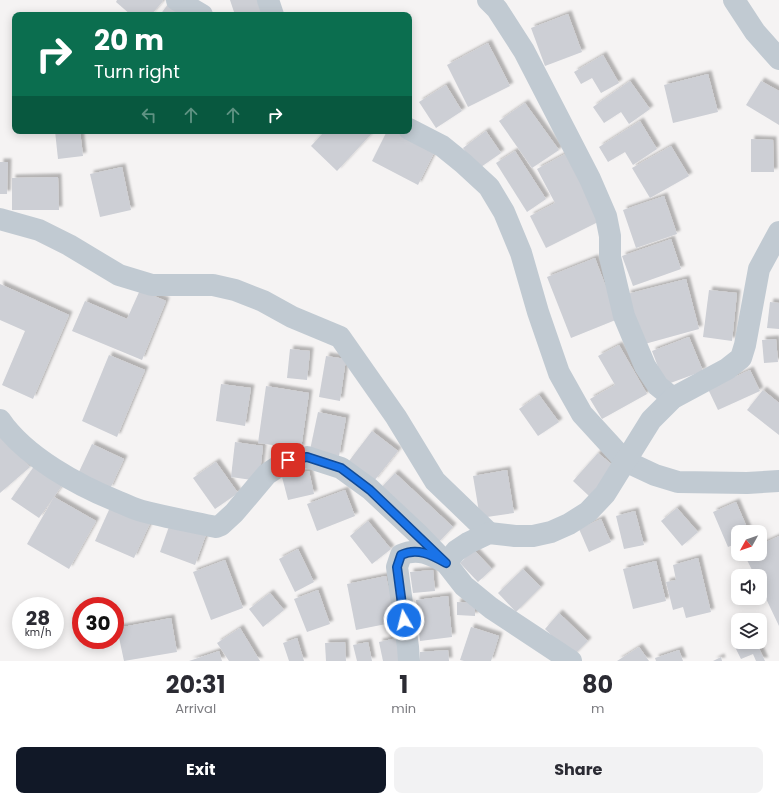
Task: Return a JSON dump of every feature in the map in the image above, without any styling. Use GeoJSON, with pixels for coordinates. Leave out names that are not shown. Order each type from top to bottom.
{"type":"FeatureCollection","features":[{"type":"Feature","properties":{"kind":"street"},"geometry":{"type":"LineString","coordinates":[[177,0],[197,12]]}},
{"type":"Feature","properties":{"kind":"street"},"geometry":{"type":"LineString","coordinates":[[268,0],[272,12]]}},
{"type":"Feature","properties":{"kind":"street"},"geometry":{"type":"LineString","coordinates":[[488,0],[497,9],[524,52],[590,179],[606,216],[610,236],[610,257],[626,323],[645,366],[658,386],[673,398]]}},
{"type":"Feature","properties":{"kind":"street"},"geometry":{"type":"LineString","coordinates":[[734,0],[755,32],[779,59]]}},
{"type":"Feature","properties":{"kind":"street"},"geometry":{"type":"LineString","coordinates":[[412,131],[442,146],[463,162],[489,187],[504,212],[521,253],[538,312],[559,373],[582,414],[625,461],[655,475],[678,482],[747,483],[779,481]]}},
{"type":"Feature","properties":{"kind":"street"},"geometry":{"type":"LineString","coordinates":[[0,220],[39,230],[69,244],[118,275],[152,285],[213,285],[235,290],[263,301],[292,317],[340,337],[396,417],[435,481],[489,533]]}},
{"type":"Feature","properties":{"kind":"street"},"geometry":{"type":"LineString","coordinates":[[446,563],[456,551],[468,543],[489,533],[515,536],[533,536],[551,532],[588,512],[605,494],[651,420],[673,398],[727,369],[741,358],[745,345],[759,269],[779,232]]}},
{"type":"Feature","properties":{"kind":"street"},"geometry":{"type":"LineString","coordinates":[[0,420],[5,428],[24,447],[60,472],[103,496],[141,511],[216,527],[221,525],[234,513],[267,474],[288,460],[307,457],[341,468],[370,490],[446,563],[464,586],[491,608],[571,661]]}},
{"type":"Feature","properties":{"kind":"street"},"geometry":{"type":"LineString","coordinates":[[409,661],[397,567],[398,561],[401,555],[406,552],[425,552],[446,563]]}},
{"type":"Feature","properties":{"kind":"building"},"geometry":{"type":"Polygon","coordinates":[[[117,0],[163,1],[154,12],[128,12],[116,2],[117,0]]]}},
{"type":"Feature","properties":{"kind":"building"},"geometry":{"type":"Polygon","coordinates":[[[171,0],[186,12],[162,12],[171,0]]]}},
{"type":"Feature","properties":{"kind":"building"},"geometry":{"type":"Polygon","coordinates":[[[230,0],[264,0],[268,12],[234,12],[230,0]]]}},
{"type":"Feature","properties":{"kind":"building"},"geometry":{"type":"Polygon","coordinates":[[[568,14],[582,52],[545,66],[531,28],[568,14]]]}},
{"type":"Feature","properties":{"kind":"building"},"geometry":{"type":"Polygon","coordinates":[[[488,43],[510,86],[468,107],[447,65],[488,43]]]}},
{"type":"Feature","properties":{"kind":"building"},"geometry":{"type":"Polygon","coordinates":[[[603,55],[619,83],[601,93],[592,78],[581,84],[574,72],[603,55]]]}},
{"type":"Feature","properties":{"kind":"building"},"geometry":{"type":"Polygon","coordinates":[[[708,74],[718,112],[673,123],[664,85],[708,74]]]}},
{"type":"Feature","properties":{"kind":"building"},"geometry":{"type":"Polygon","coordinates":[[[630,81],[650,109],[629,124],[621,112],[604,123],[593,107],[630,81]]]}},
{"type":"Feature","properties":{"kind":"building"},"geometry":{"type":"Polygon","coordinates":[[[761,81],[779,91],[779,125],[746,105],[761,81]]]}},
{"type":"Feature","properties":{"kind":"building"},"geometry":{"type":"Polygon","coordinates":[[[446,85],[462,111],[436,128],[419,102],[446,85]]]}},
{"type":"Feature","properties":{"kind":"building"},"geometry":{"type":"Polygon","coordinates":[[[525,103],[559,150],[532,168],[499,121],[525,103]]]}},
{"type":"Feature","properties":{"kind":"building"},"geometry":{"type":"Polygon","coordinates":[[[640,121],[657,149],[633,165],[625,152],[608,162],[599,147],[640,121]]]}},
{"type":"Feature","properties":{"kind":"building"},"geometry":{"type":"Polygon","coordinates":[[[486,131],[501,153],[478,169],[463,148],[486,131]]]}},
{"type":"Feature","properties":{"kind":"building"},"geometry":{"type":"Polygon","coordinates":[[[55,134],[80,134],[83,156],[58,159],[55,134]]]}},
{"type":"Feature","properties":{"kind":"building"},"geometry":{"type":"Polygon","coordinates":[[[322,134],[371,134],[337,171],[311,146],[322,134]]]}},
{"type":"Feature","properties":{"kind":"building"},"geometry":{"type":"Polygon","coordinates":[[[386,134],[406,134],[436,149],[418,185],[372,161],[386,134]]]}},
{"type":"Feature","properties":{"kind":"building"},"geometry":{"type":"Polygon","coordinates":[[[751,139],[773,140],[774,172],[751,172],[751,139]]]}},
{"type":"Feature","properties":{"kind":"building"},"geometry":{"type":"Polygon","coordinates":[[[671,146],[689,176],[650,198],[632,168],[671,146]]]}},
{"type":"Feature","properties":{"kind":"building"},"geometry":{"type":"Polygon","coordinates":[[[515,151],[546,199],[527,212],[496,163],[515,151]]]}},
{"type":"Feature","properties":{"kind":"building"},"geometry":{"type":"Polygon","coordinates":[[[565,154],[600,221],[546,248],[530,216],[555,203],[537,169],[565,154]]]}},
{"type":"Feature","properties":{"kind":"building"},"geometry":{"type":"Polygon","coordinates":[[[0,162],[8,162],[7,194],[0,194],[0,162]]]}},
{"type":"Feature","properties":{"kind":"building"},"geometry":{"type":"Polygon","coordinates":[[[122,167],[131,210],[100,217],[90,174],[122,167]]]}},
{"type":"Feature","properties":{"kind":"building"},"geometry":{"type":"Polygon","coordinates":[[[58,177],[59,210],[12,210],[12,178],[58,177]]]}},
{"type":"Feature","properties":{"kind":"building"},"geometry":{"type":"Polygon","coordinates":[[[664,196],[677,234],[636,248],[623,210],[664,196]]]}},
{"type":"Feature","properties":{"kind":"building"},"geometry":{"type":"Polygon","coordinates":[[[671,239],[681,269],[633,286],[622,256],[671,239]]]}},
{"type":"Feature","properties":{"kind":"building"},"geometry":{"type":"Polygon","coordinates":[[[595,258],[618,319],[571,338],[547,277],[595,258]]]}},
{"type":"Feature","properties":{"kind":"building"},"geometry":{"type":"Polygon","coordinates":[[[686,279],[699,329],[641,345],[627,294],[686,279]]]}},
{"type":"Feature","properties":{"kind":"building"},"geometry":{"type":"Polygon","coordinates":[[[0,284],[69,315],[33,399],[2,385],[25,331],[0,320],[0,284]]]}},
{"type":"Feature","properties":{"kind":"building"},"geometry":{"type":"Polygon","coordinates":[[[140,290],[166,301],[142,360],[72,331],[85,301],[127,319],[140,290]]]}},
{"type":"Feature","properties":{"kind":"building"},"geometry":{"type":"Polygon","coordinates":[[[709,290],[737,293],[732,341],[703,337],[709,290]]]}},
{"type":"Feature","properties":{"kind":"building"},"geometry":{"type":"Polygon","coordinates":[[[770,302],[779,303],[779,329],[767,328],[770,302]]]}},
{"type":"Feature","properties":{"kind":"building"},"geometry":{"type":"Polygon","coordinates":[[[689,337],[703,371],[665,385],[652,351],[689,337]]]}},
{"type":"Feature","properties":{"kind":"building"},"geometry":{"type":"Polygon","coordinates":[[[776,339],[778,362],[764,363],[762,340],[776,339]]]}},
{"type":"Feature","properties":{"kind":"building"},"geometry":{"type":"Polygon","coordinates":[[[619,345],[647,394],[602,419],[590,399],[615,385],[598,356],[619,345]]]}},
{"type":"Feature","properties":{"kind":"building"},"geometry":{"type":"Polygon","coordinates":[[[290,349],[310,351],[307,380],[287,378],[290,349]]]}},
{"type":"Feature","properties":{"kind":"building"},"geometry":{"type":"Polygon","coordinates":[[[109,355],[145,370],[117,437],[82,421],[109,355]]]}},
{"type":"Feature","properties":{"kind":"building"},"geometry":{"type":"Polygon","coordinates":[[[326,356],[346,359],[340,401],[319,397],[326,356]]]}},
{"type":"Feature","properties":{"kind":"building"},"geometry":{"type":"Polygon","coordinates":[[[750,370],[760,391],[718,410],[708,389],[750,370]]]}},
{"type":"Feature","properties":{"kind":"building"},"geometry":{"type":"Polygon","coordinates":[[[221,384],[251,388],[245,426],[216,421],[221,384]]]}},
{"type":"Feature","properties":{"kind":"building"},"geometry":{"type":"Polygon","coordinates":[[[266,386],[309,393],[301,449],[258,443],[266,386]]]}},
{"type":"Feature","properties":{"kind":"building"},"geometry":{"type":"Polygon","coordinates":[[[763,390],[779,403],[779,435],[747,410],[763,390]]]}},
{"type":"Feature","properties":{"kind":"building"},"geometry":{"type":"Polygon","coordinates":[[[539,395],[559,422],[538,436],[519,409],[539,395]]]}},
{"type":"Feature","properties":{"kind":"building"},"geometry":{"type":"Polygon","coordinates":[[[318,412],[346,418],[339,456],[310,450],[318,412]]]}},
{"type":"Feature","properties":{"kind":"building"},"geometry":{"type":"Polygon","coordinates":[[[372,431],[398,451],[374,481],[349,461],[372,431]]]}},
{"type":"Feature","properties":{"kind":"building"},"geometry":{"type":"Polygon","coordinates":[[[0,432],[30,467],[0,493],[0,432]]]}},
{"type":"Feature","properties":{"kind":"building"},"geometry":{"type":"Polygon","coordinates":[[[235,442],[263,446],[259,481],[231,477],[235,442]]]}},
{"type":"Feature","properties":{"kind":"building"},"geometry":{"type":"Polygon","coordinates":[[[92,444],[124,459],[110,489],[78,474],[92,444]]]}},
{"type":"Feature","properties":{"kind":"building"},"geometry":{"type":"Polygon","coordinates":[[[598,453],[615,467],[589,496],[573,481],[598,453]]]}},
{"type":"Feature","properties":{"kind":"building"},"geometry":{"type":"Polygon","coordinates":[[[216,462],[238,493],[215,509],[193,478],[216,462]]]}},
{"type":"Feature","properties":{"kind":"building"},"geometry":{"type":"Polygon","coordinates":[[[35,465],[63,484],[39,518],[11,499],[35,465]]]}},
{"type":"Feature","properties":{"kind":"building"},"geometry":{"type":"Polygon","coordinates":[[[507,470],[514,513],[480,518],[473,476],[507,470]]]}},
{"type":"Feature","properties":{"kind":"building"},"geometry":{"type":"Polygon","coordinates":[[[309,471],[314,494],[288,500],[282,477],[309,471]]]}},
{"type":"Feature","properties":{"kind":"building"},"geometry":{"type":"Polygon","coordinates":[[[395,473],[453,527],[437,544],[379,490],[395,473]]]}},
{"type":"Feature","properties":{"kind":"building"},"geometry":{"type":"Polygon","coordinates":[[[345,490],[355,516],[317,531],[307,504],[345,490]]]}},
{"type":"Feature","properties":{"kind":"building"},"geometry":{"type":"Polygon","coordinates":[[[54,497],[96,521],[69,569],[27,544],[54,497]]]}},
{"type":"Feature","properties":{"kind":"building"},"geometry":{"type":"Polygon","coordinates":[[[113,501],[152,519],[134,558],[95,541],[113,501]]]}},
{"type":"Feature","properties":{"kind":"building"},"geometry":{"type":"Polygon","coordinates":[[[736,502],[746,525],[731,525],[731,546],[728,547],[713,512],[736,502]]]}},
{"type":"Feature","properties":{"kind":"building"},"geometry":{"type":"Polygon","coordinates":[[[677,508],[698,532],[682,546],[661,521],[677,508]]]}},
{"type":"Feature","properties":{"kind":"building"},"geometry":{"type":"Polygon","coordinates":[[[635,511],[644,545],[624,549],[616,516],[635,511]]]}},
{"type":"Feature","properties":{"kind":"building"},"geometry":{"type":"Polygon","coordinates":[[[172,518],[207,532],[195,565],[160,552],[172,518]]]}},
{"type":"Feature","properties":{"kind":"building"},"geometry":{"type":"Polygon","coordinates":[[[601,519],[611,542],[589,552],[579,529],[601,519]]]}},
{"type":"Feature","properties":{"kind":"building"},"geometry":{"type":"Polygon","coordinates":[[[368,521],[391,549],[372,564],[350,536],[368,521]]]}},
{"type":"Feature","properties":{"kind":"building"},"geometry":{"type":"Polygon","coordinates":[[[779,536],[779,626],[767,601],[767,569],[752,569],[748,561],[767,561],[767,542],[779,536]]]}},
{"type":"Feature","properties":{"kind":"building"},"geometry":{"type":"Polygon","coordinates":[[[298,549],[314,582],[295,592],[279,559],[298,549]]]}},
{"type":"Feature","properties":{"kind":"building"},"geometry":{"type":"Polygon","coordinates":[[[474,550],[492,569],[478,582],[460,563],[474,550]]]}},
{"type":"Feature","properties":{"kind":"building"},"geometry":{"type":"Polygon","coordinates":[[[698,558],[711,612],[686,618],[683,607],[673,610],[666,582],[676,580],[673,565],[698,558]]]}},
{"type":"Feature","properties":{"kind":"building"},"geometry":{"type":"Polygon","coordinates":[[[225,560],[243,608],[211,620],[193,572],[225,560]]]}},
{"type":"Feature","properties":{"kind":"building"},"geometry":{"type":"Polygon","coordinates":[[[656,561],[666,601],[633,609],[623,569],[656,561]]]}},
{"type":"Feature","properties":{"kind":"building"},"geometry":{"type":"Polygon","coordinates":[[[523,569],[541,587],[516,612],[498,593],[523,569]]]}},
{"type":"Feature","properties":{"kind":"building"},"geometry":{"type":"Polygon","coordinates":[[[433,570],[435,591],[413,593],[410,572],[433,570]]]}},
{"type":"Feature","properties":{"kind":"building"},"geometry":{"type":"Polygon","coordinates":[[[386,576],[396,622],[356,630],[347,584],[386,576]]]}},
{"type":"Feature","properties":{"kind":"building"},"geometry":{"type":"Polygon","coordinates":[[[318,590],[330,624],[307,632],[294,599],[318,590]]]}},
{"type":"Feature","properties":{"kind":"building"},"geometry":{"type":"Polygon","coordinates":[[[270,593],[284,610],[263,627],[249,609],[270,593]]]}},
{"type":"Feature","properties":{"kind":"building"},"geometry":{"type":"Polygon","coordinates":[[[448,596],[452,637],[420,641],[416,600],[448,596]]]}},
{"type":"Feature","properties":{"kind":"building"},"geometry":{"type":"Polygon","coordinates":[[[457,602],[475,603],[475,616],[457,615],[457,602]]]}},
{"type":"Feature","properties":{"kind":"building"},"geometry":{"type":"Polygon","coordinates":[[[559,613],[588,641],[573,656],[545,629],[559,613]]]}},
{"type":"Feature","properties":{"kind":"building"},"geometry":{"type":"Polygon","coordinates":[[[171,618],[177,652],[124,661],[121,649],[124,649],[124,627],[171,618]]]}},
{"type":"Feature","properties":{"kind":"building"},"geometry":{"type":"Polygon","coordinates":[[[471,627],[499,636],[491,661],[460,660],[471,627]]]}},
{"type":"Feature","properties":{"kind":"building"},"geometry":{"type":"Polygon","coordinates":[[[240,628],[260,661],[229,661],[217,643],[240,628]]]}},
{"type":"Feature","properties":{"kind":"building"},"geometry":{"type":"Polygon","coordinates":[[[297,638],[304,661],[289,661],[283,643],[297,638]]]}},
{"type":"Feature","properties":{"kind":"building"},"geometry":{"type":"Polygon","coordinates":[[[397,638],[401,661],[383,661],[379,642],[397,638]]]}},
{"type":"Feature","properties":{"kind":"building"},"geometry":{"type":"Polygon","coordinates":[[[345,642],[346,661],[326,661],[325,643],[345,642]]]}},
{"type":"Feature","properties":{"kind":"building"},"geometry":{"type":"Polygon","coordinates":[[[368,642],[372,661],[357,661],[353,645],[368,642]]]}},
{"type":"Feature","properties":{"kind":"building"},"geometry":{"type":"Polygon","coordinates":[[[639,647],[649,661],[617,661],[639,647]]]}},
{"type":"Feature","properties":{"kind":"building"},"geometry":{"type":"Polygon","coordinates":[[[736,649],[759,649],[765,661],[756,661],[753,654],[741,659],[736,649]]]}},
{"type":"Feature","properties":{"kind":"building"},"geometry":{"type":"Polygon","coordinates":[[[448,650],[449,661],[420,661],[420,652],[448,650]]]}},
{"type":"Feature","properties":{"kind":"building"},"geometry":{"type":"Polygon","coordinates":[[[679,650],[683,661],[656,661],[655,658],[679,650]]]}},
{"type":"Feature","properties":{"kind":"building"},"geometry":{"type":"Polygon","coordinates":[[[219,651],[222,661],[189,661],[219,651]]]}},
{"type":"Feature","properties":{"kind":"building"},"geometry":{"type":"Polygon","coordinates":[[[721,657],[722,661],[713,661],[721,657]]]}},
{"type":"Feature","properties":{"kind":"route"},"geometry":{"type":"LineString","coordinates":[[288,460],[307,457],[341,468],[393,510],[446,563],[425,552],[406,552],[401,555],[397,567],[404,620]]}}]}
